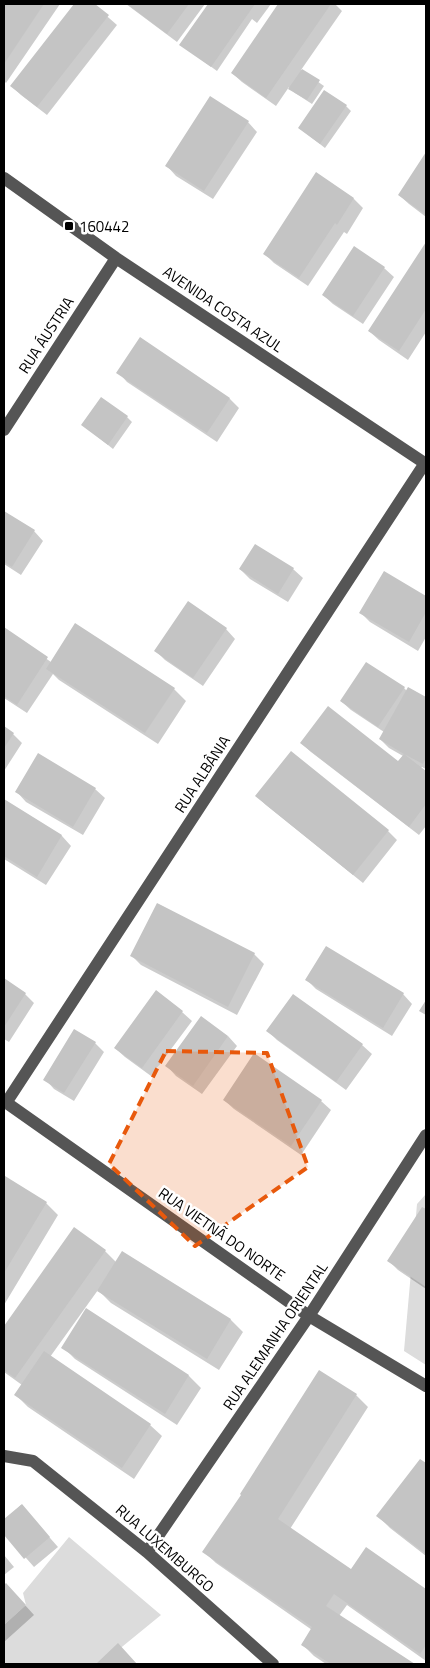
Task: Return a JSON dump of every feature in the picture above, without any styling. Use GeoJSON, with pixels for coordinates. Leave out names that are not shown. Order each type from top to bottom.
{"type":"FeatureCollection","features":[{"type":"Feature","properties":{"kind":"street","name":"AVENIDA COSTA AZUL"},"geometry":{"type":"LineString","coordinates":[[4,178],[116,258],[426,463]]}},
{"type":"Feature","properties":{"kind":"street","name":"RUA ÁUSTRIA"},"geometry":{"type":"LineString","coordinates":[[4,430],[116,258]]}},
{"type":"Feature","properties":{"kind":"street","name":"RUA ALBÂNIA"},"geometry":{"type":"LineString","coordinates":[[5,1102],[426,463]]}},
{"type":"Feature","properties":{"kind":"street","name":"RUA VIETNÃ DO NORTE"},"geometry":{"type":"LineString","coordinates":[[5,1102],[309,1316],[426,1386]]}},
{"type":"Feature","properties":{"kind":"street","name":"RUA ALEMANHA ORIENTAL"},"geometry":{"type":"LineString","coordinates":[[147,1552],[309,1316],[426,1135]]}},
{"type":"Feature","properties":{"kind":"street","name":"RUA LUXEMBURGO"},"geometry":{"type":"LineString","coordinates":[[4,1456],[33,1461],[147,1552],[273,1664]]}},
{"type":"Feature","properties":{"kind":"highlighted area"},"geometry":{"type":"Polygon","coordinates":[[[166,1051],[267,1053],[308,1167],[195,1246],[109,1164],[166,1051]]]}},
{"type":"Feature","properties":{"kind":"shaded area"},"geometry":{"type":"Polygon","coordinates":[[[426,1194],[426,1365],[404,1351],[417,1204],[426,1194]]]}},
{"type":"Feature","properties":{"kind":"shaded area"},"geometry":{"type":"Polygon","coordinates":[[[69,1537],[161,1615],[101,1664],[4,1664],[4,1625],[26,1605],[23,1593],[69,1537]]]}},
{"type":"Feature","properties":{"kind":"building"},"geometry":{"type":"Polygon","coordinates":[[[4,4],[44,4],[4,64],[4,4]]]}},
{"type":"Feature","properties":{"kind":"building"},"geometry":{"type":"Polygon","coordinates":[[[74,4],[95,4],[109,15],[37,107],[10,86],[74,4]]]}},
{"type":"Feature","properties":{"kind":"building"},"geometry":{"type":"Polygon","coordinates":[[[127,4],[189,4],[167,34],[127,4]]]}},
{"type":"Feature","properties":{"kind":"building"},"geometry":{"type":"Polygon","coordinates":[[[208,4],[255,4],[211,67],[179,45],[208,4]]]}},
{"type":"Feature","properties":{"kind":"building"},"geometry":{"type":"Polygon","coordinates":[[[278,4],[331,4],[266,98],[231,73],[278,4]]]}},
{"type":"Feature","properties":{"kind":"building"},"geometry":{"type":"Polygon","coordinates":[[[302,69],[320,80],[307,100],[288,89],[302,69]]]}},
{"type":"Feature","properties":{"kind":"building"},"geometry":{"type":"Polygon","coordinates":[[[324,90],[347,105],[320,144],[298,128],[324,90]]]}},
{"type":"Feature","properties":{"kind":"building"},"geometry":{"type":"Polygon","coordinates":[[[210,96],[249,121],[204,191],[165,166],[210,96]]]}},
{"type":"Feature","properties":{"kind":"building"},"geometry":{"type":"Polygon","coordinates":[[[426,152],[426,215],[398,195],[426,152]]]}},
{"type":"Feature","properties":{"kind":"building"},"geometry":{"type":"Polygon","coordinates":[[[316,172],[354,198],[299,278],[263,254],[316,172]]]}},
{"type":"Feature","properties":{"kind":"building"},"geometry":{"type":"Polygon","coordinates":[[[426,242],[426,309],[399,351],[368,331],[426,242]]]}},
{"type":"Feature","properties":{"kind":"building"},"geometry":{"type":"Polygon","coordinates":[[[354,246],[385,267],[353,316],[322,295],[354,246]]]}},
{"type":"Feature","properties":{"kind":"building"},"geometry":{"type":"Polygon","coordinates":[[[140,337],[230,398],[207,433],[116,373],[140,337]]]}},
{"type":"Feature","properties":{"kind":"building"},"geometry":{"type":"Polygon","coordinates":[[[101,397],[128,416],[108,445],[81,425],[101,397]]]}},
{"type":"Feature","properties":{"kind":"building"},"geometry":{"type":"Polygon","coordinates":[[[4,511],[35,530],[12,567],[4,562],[4,511]]]}},
{"type":"Feature","properties":{"kind":"building"},"geometry":{"type":"Polygon","coordinates":[[[255,544],[294,568],[278,594],[239,569],[255,544]]]}},
{"type":"Feature","properties":{"kind":"building"},"geometry":{"type":"Polygon","coordinates":[[[384,571],[426,596],[426,612],[409,642],[359,613],[384,571]]]}},
{"type":"Feature","properties":{"kind":"building"},"geometry":{"type":"Polygon","coordinates":[[[188,601],[227,628],[193,678],[154,651],[188,601]]]}},
{"type":"Feature","properties":{"kind":"building"},"geometry":{"type":"Polygon","coordinates":[[[75,623],[175,688],[145,733],[46,669],[75,623]]]}},
{"type":"Feature","properties":{"kind":"building"},"geometry":{"type":"Polygon","coordinates":[[[4,627],[48,657],[17,705],[4,696],[4,627]]]}},
{"type":"Feature","properties":{"kind":"building"},"geometry":{"type":"Polygon","coordinates":[[[366,662],[405,687],[378,727],[340,701],[366,662]]]}},
{"type":"Feature","properties":{"kind":"building"},"geometry":{"type":"Polygon","coordinates":[[[408,687],[426,697],[426,758],[423,764],[379,739],[408,687]]]}},
{"type":"Feature","properties":{"kind":"building"},"geometry":{"type":"Polygon","coordinates":[[[328,706],[398,761],[404,754],[426,771],[426,804],[409,827],[300,743],[328,706]]]}},
{"type":"Feature","properties":{"kind":"building"},"geometry":{"type":"Polygon","coordinates":[[[4,726],[14,733],[4,748],[4,726]]]}},
{"type":"Feature","properties":{"kind":"building"},"geometry":{"type":"Polygon","coordinates":[[[291,751],[389,830],[353,875],[255,796],[291,751]]]}},
{"type":"Feature","properties":{"kind":"building"},"geometry":{"type":"Polygon","coordinates":[[[38,753],[96,788],[73,827],[15,792],[38,753]]]}},
{"type":"Feature","properties":{"kind":"building"},"geometry":{"type":"Polygon","coordinates":[[[4,799],[62,835],[37,877],[4,856],[4,799]]]}},
{"type":"Feature","properties":{"kind":"building"},"geometry":{"type":"Polygon","coordinates":[[[157,903],[255,953],[228,1007],[130,956],[157,903]]]}},
{"type":"Feature","properties":{"kind":"building"},"geometry":{"type":"Polygon","coordinates":[[[326,946],[404,993],[383,1028],[305,980],[326,946]]]}},
{"type":"Feature","properties":{"kind":"building"},"geometry":{"type":"Polygon","coordinates":[[[4,978],[26,993],[4,1027],[4,978]]]}},
{"type":"Feature","properties":{"kind":"building"},"geometry":{"type":"Polygon","coordinates":[[[156,990],[183,1011],[142,1068],[114,1048],[156,990]]]}},
{"type":"Feature","properties":{"kind":"building"},"geometry":{"type":"Polygon","coordinates":[[[293,994],[363,1044],[336,1082],[266,1031],[293,994]]]}},
{"type":"Feature","properties":{"kind":"building"},"geometry":{"type":"Polygon","coordinates":[[[426,1000],[426,1015],[419,1011],[426,1000]]]}},
{"type":"Feature","properties":{"kind":"building"},"geometry":{"type":"Polygon","coordinates":[[[201,1016],[228,1036],[193,1086],[165,1066],[201,1016]]]}},
{"type":"Feature","properties":{"kind":"building"},"geometry":{"type":"Polygon","coordinates":[[[74,1029],[96,1042],[64,1093],[43,1080],[74,1029]]]}},
{"type":"Feature","properties":{"kind":"building"},"geometry":{"type":"Polygon","coordinates":[[[254,1053],[322,1100],[291,1146],[223,1100],[254,1053]]]}},
{"type":"Feature","properties":{"kind":"building"},"geometry":{"type":"Polygon","coordinates":[[[5,1176],[47,1202],[4,1273],[4,1179],[5,1176]]]}},
{"type":"Feature","properties":{"kind":"building"},"geometry":{"type":"Polygon","coordinates":[[[422,1207],[426,1209],[426,1287],[387,1261],[422,1207]]]}},
{"type":"Feature","properties":{"kind":"building"},"geometry":{"type":"Polygon","coordinates":[[[74,1227],[106,1250],[15,1378],[4,1370],[4,1326],[74,1227]]]}},
{"type":"Feature","properties":{"kind":"building"},"geometry":{"type":"Polygon","coordinates":[[[122,1251],[231,1319],[207,1359],[97,1291],[122,1251]]]}},
{"type":"Feature","properties":{"kind":"building"},"geometry":{"type":"Polygon","coordinates":[[[86,1308],[189,1375],[165,1414],[61,1348],[86,1308]]]}},
{"type":"Feature","properties":{"kind":"building"},"geometry":{"type":"Polygon","coordinates":[[[44,1351],[151,1424],[122,1468],[14,1395],[44,1351]]]}},
{"type":"Feature","properties":{"kind":"building"},"geometry":{"type":"Polygon","coordinates":[[[319,1370],[357,1394],[278,1519],[351,1569],[366,1547],[426,1589],[426,1645],[420,1654],[334,1594],[326,1606],[415,1664],[331,1664],[301,1645],[312,1627],[202,1552],[241,1495],[319,1370]]]}},
{"type":"Feature","properties":{"kind":"building"},"geometry":{"type":"Polygon","coordinates":[[[420,1459],[426,1463],[426,1554],[376,1516],[420,1459]]]}},
{"type":"Feature","properties":{"kind":"building"},"geometry":{"type":"Polygon","coordinates":[[[22,1504],[50,1537],[24,1559],[4,1535],[4,1519],[22,1504]]]}},
{"type":"Feature","properties":{"kind":"building"},"geometry":{"type":"Polygon","coordinates":[[[6,1583],[26,1605],[4,1625],[4,1585],[6,1583]]]}},
{"type":"Feature","properties":{"kind":"building"},"geometry":{"type":"Polygon","coordinates":[[[118,1643],[137,1664],[97,1663],[118,1643]]]}},
{"type":"Feature","properties":{"kind":"place","name":"160442"},"geometry":{"type":"Point","coordinates":[69,226]}}]}
